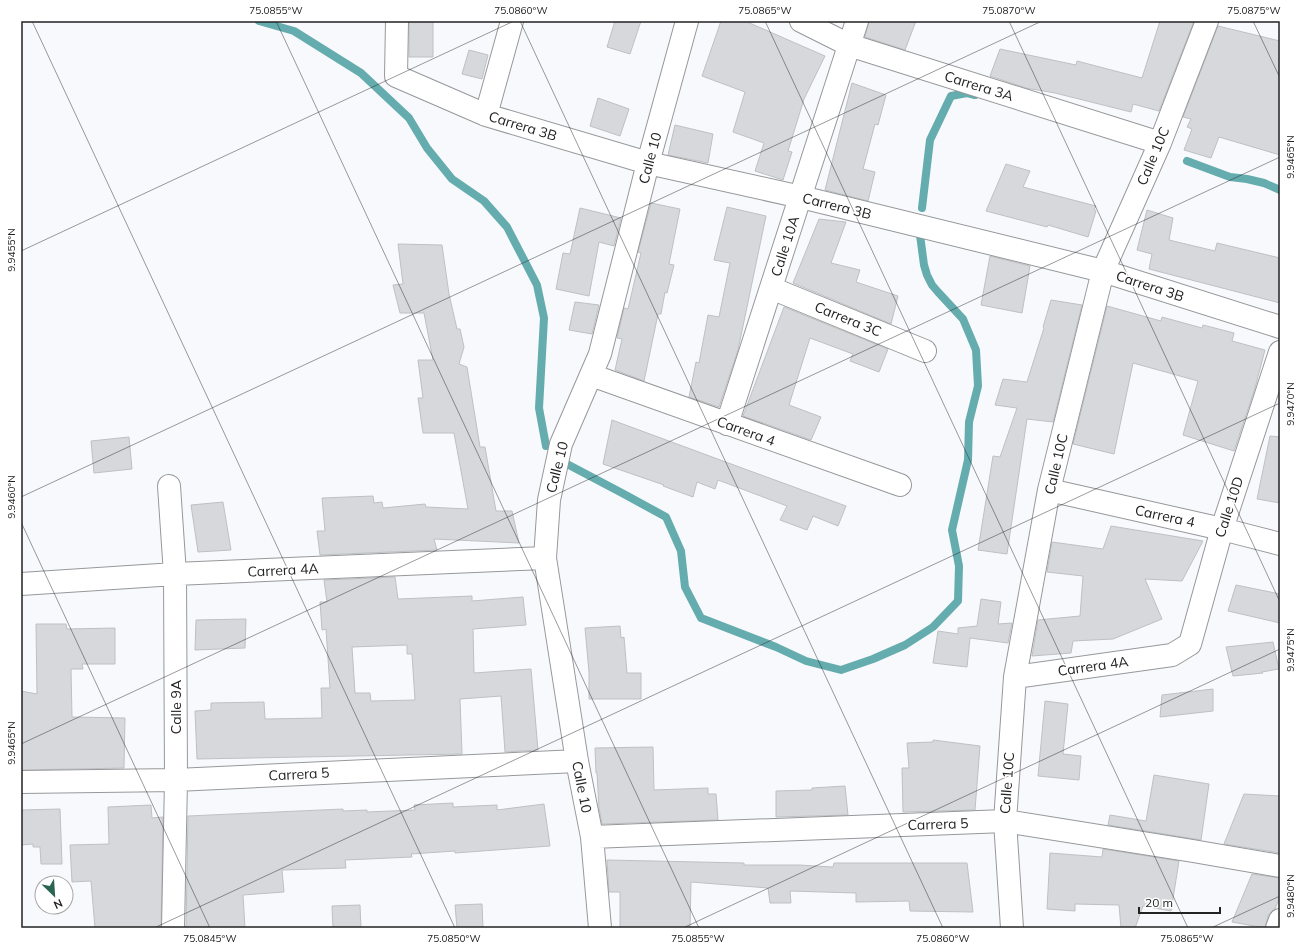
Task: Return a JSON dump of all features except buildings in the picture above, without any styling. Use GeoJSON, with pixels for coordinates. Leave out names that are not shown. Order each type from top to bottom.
{"type":"FeatureCollection","features":[{"type":"Feature","properties":{"kind":"street","name":"Carrera 3B"},"geometry":{"type":"LineString","coordinates":[[397,21],[396,76],[486,116],[648,163],[801,197],[1103,271],[1280,327]]}},
{"type":"Feature","properties":{"kind":"street"},"geometry":{"type":"LineString","coordinates":[[486,116],[512,21]]}},
{"type":"Feature","properties":{"kind":"street","name":"Calle 10"},"geometry":{"type":"LineString","coordinates":[[600,928],[592,837],[577,760],[545,558],[549,500],[561,444],[600,354],[648,163],[687,21]]}},
{"type":"Feature","properties":{"kind":"street","name":"Carrera 3A"},"geometry":{"type":"LineString","coordinates":[[801,21],[849,45],[1160,143]]}},
{"type":"Feature","properties":{"kind":"street","name":"Calle 10A"},"geometry":{"type":"LineString","coordinates":[[727,424],[857,21]]}},
{"type":"Feature","properties":{"kind":"street","name":"Calle 10C"},"geometry":{"type":"LineString","coordinates":[[1012,928],[1005,821],[1015,678],[1049,490],[1103,271],[1160,143],[1207,21]]}},
{"type":"Feature","properties":{"kind":"street","name":"Carrera 3C"},"geometry":{"type":"LineString","coordinates":[[771,288],[925,351]]}},
{"type":"Feature","properties":{"kind":"street","name":"Calle 10D"},"geometry":{"type":"LineString","coordinates":[[1172,655],[1190,644],[1222,529],[1280,352]]}},
{"type":"Feature","properties":{"kind":"street","name":"Carrera 4"},"geometry":{"type":"LineString","coordinates":[[591,375],[900,485]]}},
{"type":"Feature","properties":{"kind":"street","name":"Calle 9A"},"geometry":{"type":"LineString","coordinates":[[169,486],[175,574],[176,780],[173,928]]}},
{"type":"Feature","properties":{"kind":"street","name":"Carrera 4"},"geometry":{"type":"LineString","coordinates":[[1049,490],[1222,529],[1280,544]]}},
{"type":"Feature","properties":{"kind":"street","name":"Carrera 4A"},"geometry":{"type":"LineString","coordinates":[[21,584],[175,574],[545,558]]}},
{"type":"Feature","properties":{"kind":"street","name":"Carrera 4A"},"geometry":{"type":"LineString","coordinates":[[1015,678],[1172,655]]}},
{"type":"Feature","properties":{"kind":"street","name":"Carrera 5"},"geometry":{"type":"LineString","coordinates":[[21,782],[176,780],[577,760]]}},
{"type":"Feature","properties":{"kind":"street","name":"Carrera 5"},"geometry":{"type":"LineString","coordinates":[[592,837],[1005,821],[1280,866]]}},
{"type":"Feature","properties":{"kind":"street"},"geometry":{"type":"LineString","coordinates":[[1277,928],[1280,920]]}},
{"type":"Feature","properties":{"kind":"waterway"},"geometry":{"type":"LineString","coordinates":[[259,21],[294,31],[361,73],[409,118],[427,148],[452,179],[484,201],[507,227],[537,285],[544,318],[539,408],[546,446]]}},
{"type":"Feature","properties":{"kind":"waterway"},"geometry":{"type":"LineString","coordinates":[[922,208],[930,140],[951,96],[967,93],[975,95]]}},
{"type":"Feature","properties":{"kind":"waterway"},"geometry":{"type":"LineString","coordinates":[[1187,161],[1230,177],[1264,183],[1280,190]]}},
{"type":"Feature","properties":{"kind":"waterway"},"geometry":{"type":"LineString","coordinates":[[567,464],[666,517],[681,551],[685,587],[701,618],[776,647],[806,661],[841,670],[873,659],[905,645],[933,627],[958,601],[959,566],[952,530],[968,460],[969,422],[978,386],[976,350],[963,319],[932,285],[927,275],[924,265],[920,235]]}}]}
